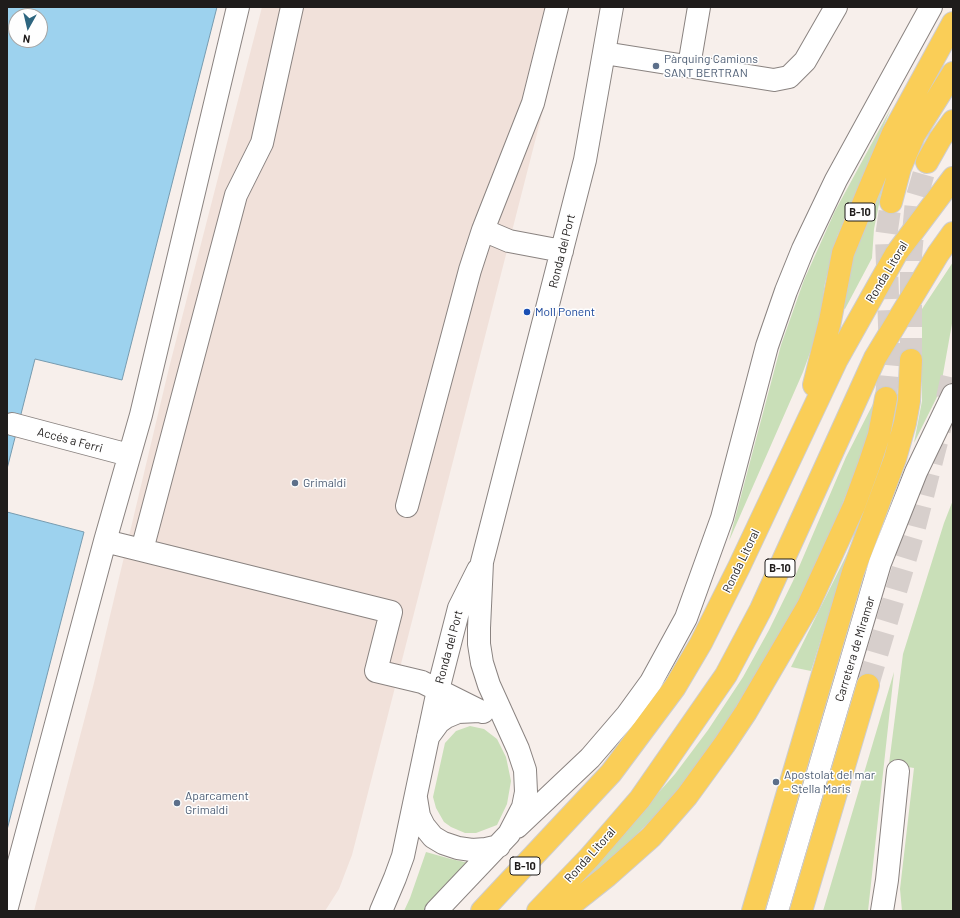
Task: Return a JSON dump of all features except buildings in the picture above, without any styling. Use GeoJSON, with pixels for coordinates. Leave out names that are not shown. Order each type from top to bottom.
{"type":"FeatureCollection","features":[{"type":"Feature","properties":{"kind":"highway","name":"B-10"},"geometry":{"type":"LineString","coordinates":[[809,417],[814,384],[830,321],[844,253],[893,133],[953,23]]}},
{"type":"Feature","properties":{"kind":"highway","name":"B-10"},"geometry":{"type":"LineString","coordinates":[[891,202],[900,168],[914,135],[953,73]]}},
{"type":"Feature","properties":{"kind":"highway"},"geometry":{"type":"LineString","coordinates":[[927,162],[940,139],[953,121]]}},
{"type":"Feature","properties":{"kind":"highway","name":"Ronda Litoral"},"geometry":{"type":"LineString","coordinates":[[482,911],[611,773],[675,687],[701,643],[739,567],[837,359],[896,254],[953,178]]}},
{"type":"Feature","properties":{"kind":"highway","name":"Ronda Litoral"},"geometry":{"type":"LineString","coordinates":[[538,911],[589,858],[640,799],[726,675],[761,609],[875,358],[938,254],[953,233]]}},
{"type":"Feature","properties":{"kind":"highway"},"geometry":{"type":"LineString","coordinates":[[753,911],[853,572],[895,459],[905,423],[909,401],[912,360]]}},
{"type":"Feature","properties":{"kind":"highway"},"geometry":{"type":"LineString","coordinates":[[563,911],[607,876],[651,837],[687,796],[724,745],[765,680],[808,606],[854,506],[879,435],[886,398]]}},
{"type":"Feature","properties":{"kind":"highway"},"geometry":{"type":"LineString","coordinates":[[801,911],[868,685]]}},
{"type":"Feature","properties":{"kind":"highway"},"geometry":{"type":"LineString","coordinates":[[584,911],[607,876]]}},
{"type":"Feature","properties":{"kind":"street"},"geometry":{"type":"LineString","coordinates":[[7,907],[105,541],[143,408],[238,7]]}},
{"type":"Feature","properties":{"kind":"street"},"geometry":{"type":"LineString","coordinates":[[142,550],[236,194],[262,143],[292,7]]}},
{"type":"Feature","properties":{"kind":"street"},"geometry":{"type":"LineString","coordinates":[[407,506],[470,270],[533,103],[557,7]]}},
{"type":"Feature","properties":{"kind":"street"},"geometry":{"type":"LineString","coordinates":[[689,66],[700,7]]}},
{"type":"Feature","properties":{"kind":"street"},"geometry":{"type":"LineString","coordinates":[[604,53],[774,80],[789,77],[806,61],[836,7]]}},
{"type":"Feature","properties":{"kind":"street"},"geometry":{"type":"LineString","coordinates":[[504,840],[590,758],[627,715],[652,682],[683,624],[722,518],[768,346],[786,291],[803,249],[836,180],[931,7]]}},
{"type":"Feature","properties":{"kind":"street","name":"Ronda del Port"},"geometry":{"type":"LineString","coordinates":[[436,911],[504,840],[523,807],[526,792],[525,770],[518,749],[489,685],[482,663],[479,644],[482,562],[585,160],[604,53],[610,9]]}},
{"type":"Feature","properties":{"kind":"street"},"geometry":{"type":"LineString","coordinates":[[484,230],[509,241],[562,251]]}},
{"type":"Feature","properties":{"kind":"street","name":"Carretera de Miramar"},"geometry":{"type":"LineString","coordinates":[[777,911],[880,563],[916,472],[953,395]]}},
{"type":"Feature","properties":{"kind":"street","name":"Accés a Ferri"},"geometry":{"type":"LineString","coordinates":[[12,424],[129,455]]}},
{"type":"Feature","properties":{"kind":"street"},"geometry":{"type":"LineString","coordinates":[[105,541],[391,612],[376,671],[422,682],[438,690]]}},
{"type":"Feature","properties":{"kind":"street","name":"Ronda del Port"},"geometry":{"type":"LineString","coordinates":[[381,911],[396,878],[403,856],[438,690],[459,608],[482,562]]}},
{"type":"Feature","properties":{"kind":"street","name":"Ronda del Port"},"geometry":{"type":"LineString","coordinates":[[438,690],[494,717],[510,731]]}},
{"type":"Feature","properties":{"kind":"street","name":"Ronda del Port"},"geometry":{"type":"LineString","coordinates":[[428,738],[439,722],[446,717],[458,712],[480,711]]}},
{"type":"Feature","properties":{"kind":"street"},"geometry":{"type":"LineString","coordinates":[[882,911],[887,880],[898,771]]}},
{"type":"Feature","properties":{"kind":"street","name":"Ronda del Port"},"geometry":{"type":"LineString","coordinates":[[415,797],[419,816],[424,826],[433,837],[443,843],[458,848],[472,850],[486,849],[504,840]]}},
{"type":"Feature","properties":{"kind":"shaded area","name":"Grimaldi"},"geometry":{"type":"Polygon","coordinates":[[[262,7],[559,7],[551,79],[352,855],[339,889],[325,911],[34,911],[94,683],[169,368],[262,7]]]}},
{"type":"Feature","properties":{"kind":"green space"},"geometry":{"type":"Polygon","coordinates":[[[891,108],[837,237],[825,283],[816,336],[803,372],[729,541],[781,345],[804,280],[835,211],[891,108]]]}},
{"type":"Feature","properties":{"kind":"green space"},"geometry":{"type":"Polygon","coordinates":[[[884,179],[874,229],[872,258],[845,309],[841,307],[848,265],[884,179]]]}},
{"type":"Feature","properties":{"kind":"green space"},"geometry":{"type":"Polygon","coordinates":[[[953,262],[953,318],[940,391],[914,443],[922,401],[922,309],[953,262]]]}},
{"type":"Feature","properties":{"kind":"green space"},"geometry":{"type":"Polygon","coordinates":[[[876,398],[871,432],[825,547],[796,611],[716,740],[665,806],[596,875],[572,890],[675,774],[708,730],[743,677],[769,630],[793,581],[846,457],[876,398]]]}},
{"type":"Feature","properties":{"kind":"green space"},"geometry":{"type":"Polygon","coordinates":[[[953,500],[953,911],[902,911],[900,889],[914,768],[889,764],[903,654],[944,523],[953,500]]]}},
{"type":"Feature","properties":{"kind":"green space"},"geometry":{"type":"Polygon","coordinates":[[[849,550],[811,671],[791,667],[849,550]]]}},
{"type":"Feature","properties":{"kind":"green space"},"geometry":{"type":"Polygon","coordinates":[[[894,672],[868,911],[823,911],[894,672]]]}},
{"type":"Feature","properties":{"kind":"green space"},"geometry":{"type":"Polygon","coordinates":[[[470,726],[484,729],[497,739],[506,757],[511,781],[507,804],[497,825],[476,833],[465,833],[444,822],[436,808],[433,797],[445,743],[456,731],[470,726]]]}},
{"type":"Feature","properties":{"kind":"green space"},"geometry":{"type":"Polygon","coordinates":[[[426,852],[469,863],[424,911],[404,911],[410,898],[426,852]]]}},
{"type":"Feature","properties":{"kind":"water"},"geometry":{"type":"Polygon","coordinates":[[[7,7],[217,7],[122,380],[35,359],[7,469],[7,7]]]}},
{"type":"Feature","properties":{"kind":"water"},"geometry":{"type":"Polygon","coordinates":[[[7,512],[84,532],[7,830],[7,512]]]}},
{"type":"Feature","properties":{"kind":"tunnel"},"geometry":{"type":"LineString","coordinates":[[911,360],[911,256],[916,200],[927,162]]}},
{"type":"Feature","properties":{"kind":"tunnel"},"geometry":{"type":"LineString","coordinates":[[886,398],[890,354],[886,237],[891,202]]}},
{"type":"Feature","properties":{"kind":"tunnel"},"geometry":{"type":"LineString","coordinates":[[868,685],[914,531],[938,438],[953,371]]}},
{"type":"Feature","properties":{"kind":"place","name":"Pàrquing Camions SANT BERTRAN"},"geometry":{"type":"Point","coordinates":[656,66]}},
{"type":"Feature","properties":{"kind":"place","name":"Moll Ponent"},"geometry":{"type":"Point","coordinates":[527,312]}},
{"type":"Feature","properties":{"kind":"place","name":"Grimaldi"},"geometry":{"type":"Point","coordinates":[295,483]}},
{"type":"Feature","properties":{"kind":"place","name":"Apostolat del mar - Stella Maris"},"geometry":{"type":"Point","coordinates":[776,782]}},
{"type":"Feature","properties":{"kind":"place","name":"Aparcament Grimaldi"},"geometry":{"type":"Point","coordinates":[177,803]}}]}
